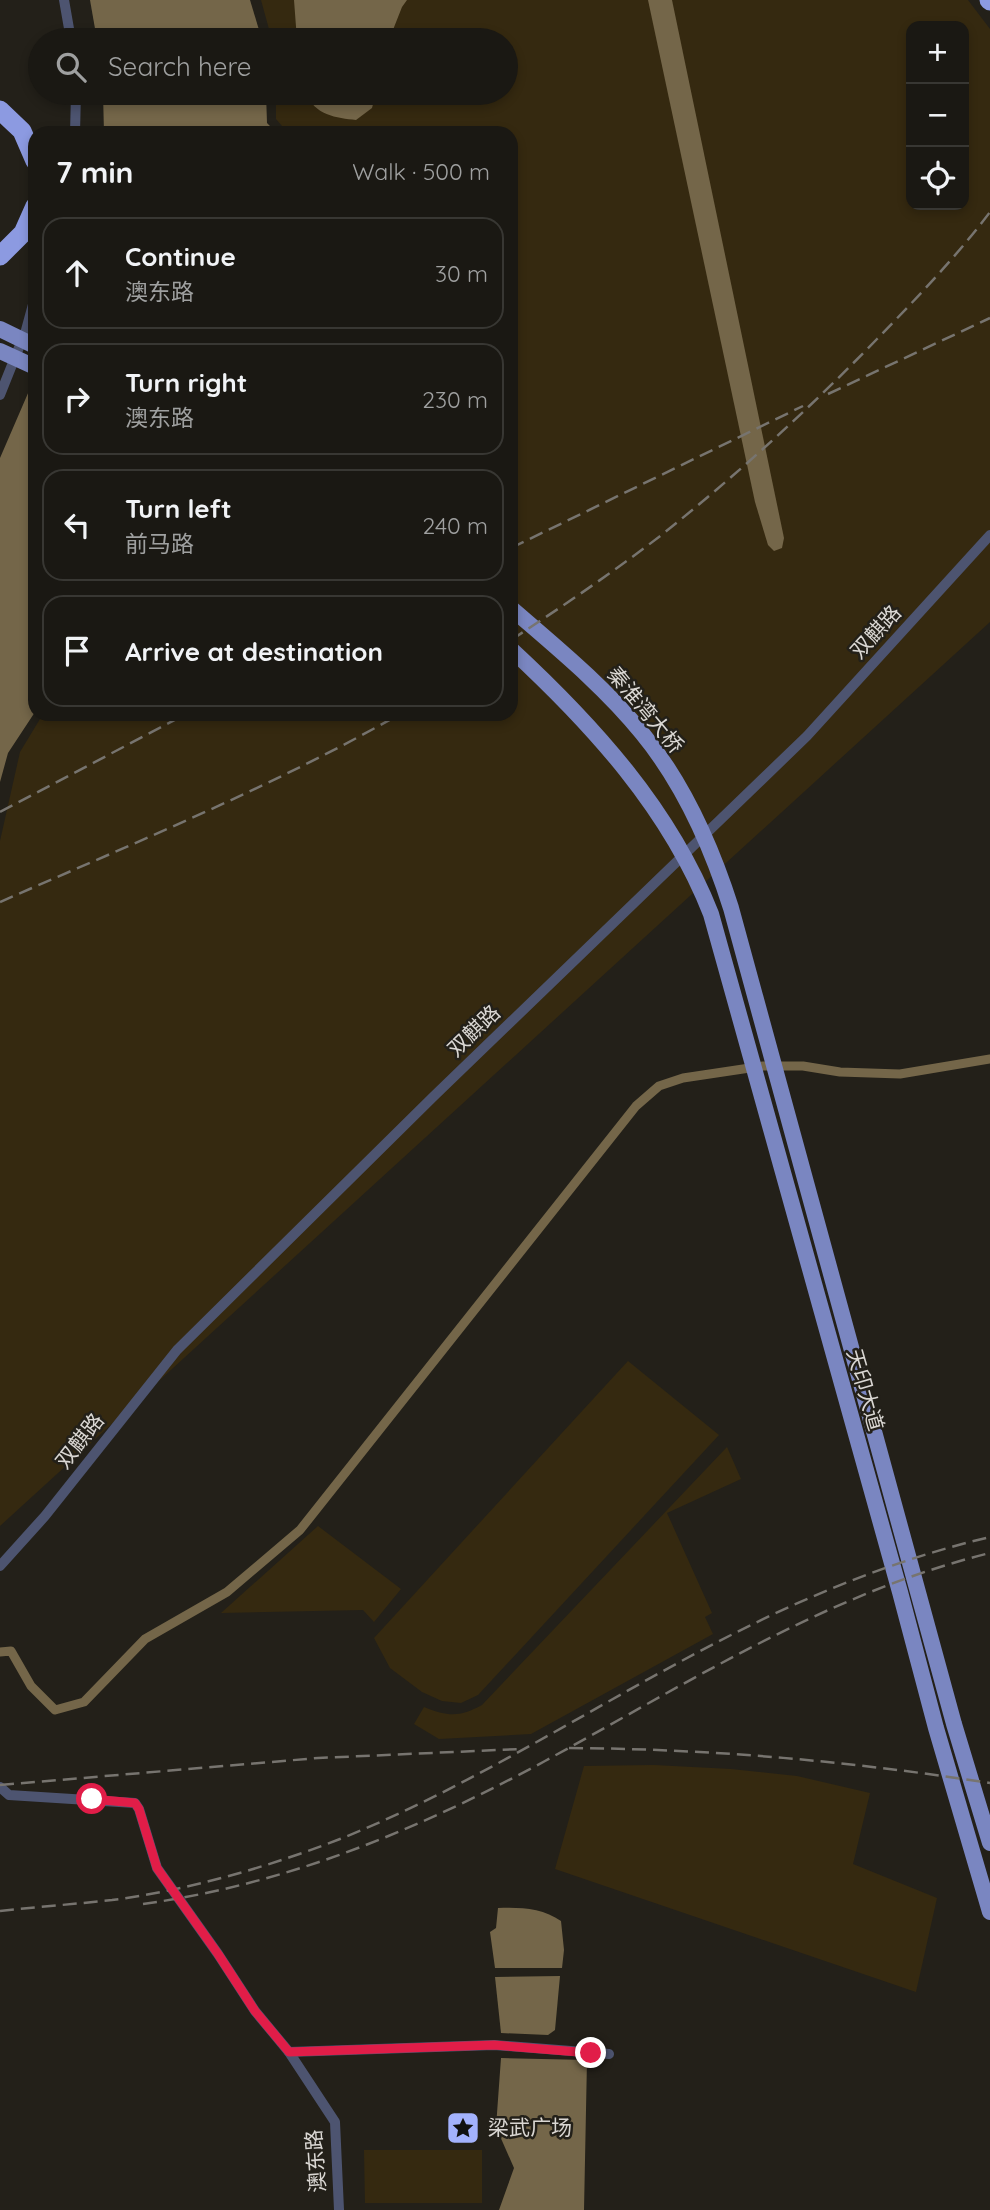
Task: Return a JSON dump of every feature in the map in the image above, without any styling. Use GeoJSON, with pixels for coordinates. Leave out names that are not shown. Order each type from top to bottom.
{"type":"FeatureCollection","features":[{"type":"Feature","properties":{"kind":"highway"},"geometry":{"type":"LineString","coordinates":[[0,110],[22,131],[28,145]]}},
{"type":"Feature","properties":{"kind":"highway"},"geometry":{"type":"LineString","coordinates":[[0,256],[12,247],[28,222]]}},
{"type":"Feature","properties":{"kind":"main road"},"geometry":{"type":"LineString","coordinates":[[0,329],[28,343]]}},
{"type":"Feature","properties":{"kind":"main road"},"geometry":{"type":"LineString","coordinates":[[0,351],[28,364]]}},
{"type":"Feature","properties":{"kind":"main road","name":"秦淮湾大桥"},"geometry":{"type":"LineString","coordinates":[[518,614],[608,695],[643,734],[689,803],[717,862]]}},
{"type":"Feature","properties":{"kind":"main road","name":"天印大道"},"geometry":{"type":"LineString","coordinates":[[518,656],[629,773],[666,824],[698,881],[710,914],[936,1728],[990,1912]]}},
{"type":"Feature","properties":{"kind":"main road","name":"天印大道"},"geometry":{"type":"LineString","coordinates":[[717,862],[954,1724],[990,1843]]}},
{"type":"Feature","properties":{"kind":"street"},"geometry":{"type":"LineString","coordinates":[[64,0],[69,28]]}},
{"type":"Feature","properties":{"kind":"street"},"geometry":{"type":"LineString","coordinates":[[75,126],[76,105]]}},
{"type":"Feature","properties":{"kind":"street"},"geometry":{"type":"LineString","coordinates":[[0,395],[28,323]]}},
{"type":"Feature","properties":{"kind":"street","name":"双麒路"},"geometry":{"type":"LineString","coordinates":[[0,1566],[45,1516],[177,1350],[454,1077],[807,736],[990,536]]}},
{"type":"Feature","properties":{"kind":"street","name":"澳东路"},"geometry":{"type":"LineString","coordinates":[[0,1787],[9,1796],[135,1803],[157,1868],[255,2011],[289,2052],[335,2122],[339,2210]]}},
{"type":"Feature","properties":{"kind":"street"},"geometry":{"type":"LineString","coordinates":[[289,2052],[494,2045],[609,2054]]}},
{"type":"Feature","properties":{"kind":"shaded area"},"geometry":{"type":"Polygon","coordinates":[[[90,0],[250,0],[258,28],[95,28],[90,0]]]}},
{"type":"Feature","properties":{"kind":"shaded area"},"geometry":{"type":"Polygon","coordinates":[[[261,0],[968,0],[990,29],[990,622],[0,1526],[0,841],[20,752],[39,721],[518,721],[518,126],[282,126],[276,119],[276,105],[518,105],[518,28],[269,28],[261,0]]]}},
{"type":"Feature","properties":{"kind":"shaded area"},"geometry":{"type":"Polygon","coordinates":[[[294,0],[407,0],[394,28],[296,28],[294,0]]]}},
{"type":"Feature","properties":{"kind":"shaded area"},"geometry":{"type":"Polygon","coordinates":[[[648,0],[672,0],[784,538],[782,548],[774,551],[768,545],[755,502],[648,0]]]}},
{"type":"Feature","properties":{"kind":"shaded area"},"geometry":{"type":"Polygon","coordinates":[[[103,105],[266,105],[267,123],[270,126],[104,126],[103,105]]]}},
{"type":"Feature","properties":{"kind":"shaded area"},"geometry":{"type":"Polygon","coordinates":[[[373,105],[356,120],[327,114],[315,106],[373,105]]]}},
{"type":"Feature","properties":{"kind":"shaded area"},"geometry":{"type":"Polygon","coordinates":[[[28,393],[29,721],[8,753],[0,782],[0,458],[28,393]]]}},
{"type":"Feature","properties":{"kind":"shaded area"},"geometry":{"type":"Polygon","coordinates":[[[628,1361],[719,1435],[478,1695],[461,1703],[442,1701],[422,1692],[390,1668],[374,1638],[628,1361]]]}},
{"type":"Feature","properties":{"kind":"shaded area"},"geometry":{"type":"Polygon","coordinates":[[[727,1447],[741,1479],[667,1513],[712,1613],[705,1617],[713,1634],[531,1734],[439,1739],[414,1724],[424,1707],[454,1714],[482,1705],[727,1447]]]}},
{"type":"Feature","properties":{"kind":"shaded area"},"geometry":{"type":"Polygon","coordinates":[[[318,1526],[401,1589],[374,1622],[363,1610],[221,1613],[318,1526]]]}},
{"type":"Feature","properties":{"kind":"shaded area"},"geometry":{"type":"Polygon","coordinates":[[[654,1765],[797,1776],[870,1793],[853,1864],[937,1898],[916,1992],[555,1869],[584,1766],[654,1765]]]}},
{"type":"Feature","properties":{"kind":"shaded area"},"geometry":{"type":"Polygon","coordinates":[[[498,1908],[539,1911],[561,1921],[564,1950],[562,1968],[495,1968],[490,1932],[496,1928],[498,1908]]]}},
{"type":"Feature","properties":{"kind":"shaded area"},"geometry":{"type":"Polygon","coordinates":[[[560,1976],[555,2030],[548,2035],[501,2033],[495,1977],[560,1976]]]}},
{"type":"Feature","properties":{"kind":"shaded area"},"geometry":{"type":"Polygon","coordinates":[[[501,2058],[587,2060],[584,2210],[499,2210],[514,2168],[496,2127],[501,2058]]]}},
{"type":"Feature","properties":{"kind":"shaded area"},"geometry":{"type":"Polygon","coordinates":[[[364,2150],[482,2150],[482,2203],[365,2203],[364,2150]]]}},
{"type":"Feature","properties":{"kind":"waterway"},"geometry":{"type":"LineString","coordinates":[[0,1652],[11,1651],[31,1686],[55,1710],[84,1702],[145,1639],[227,1592],[300,1530],[636,1106],[659,1086],[683,1078],[763,1066],[803,1066],[840,1072],[900,1074],[990,1059]]}},
{"type":"Feature","properties":{"kind":"railway"},"geometry":{"type":"LineString","coordinates":[[518,635],[645,547],[774,439],[892,324],[950,261],[990,212]]}},
{"type":"Feature","properties":{"kind":"railway"},"geometry":{"type":"LineString","coordinates":[[828,394],[990,318]]}},
{"type":"Feature","properties":{"kind":"railway"},"geometry":{"type":"LineString","coordinates":[[518,545],[803,406]]}},
{"type":"Feature","properties":{"kind":"railway"},"geometry":{"type":"LineString","coordinates":[[0,812],[173,721]]}},
{"type":"Feature","properties":{"kind":"railway"},"geometry":{"type":"LineString","coordinates":[[0,902],[253,790],[388,721]]}},
{"type":"Feature","properties":{"kind":"railway"},"geometry":{"type":"LineString","coordinates":[[0,1911],[112,1900],[199,1884],[257,1868],[340,1839],[441,1793],[766,1618],[828,1590],[892,1566],[990,1537]]}},
{"type":"Feature","properties":{"kind":"railway"},"geometry":{"type":"LineString","coordinates":[[143,1904],[249,1883],[350,1851],[400,1831],[497,1786],[706,1671],[817,1615],[931,1570],[990,1553]]}},
{"type":"Feature","properties":{"kind":"railway"},"geometry":{"type":"LineString","coordinates":[[569,1748],[780,1758],[885,1768],[990,1783]]}},
{"type":"Feature","properties":{"kind":"railway"},"geometry":{"type":"LineString","coordinates":[[0,1785],[318,1758],[520,1749]]}},
{"type":"Feature","properties":{"kind":"place","name":"梁武广场"},"geometry":{"type":"Point","coordinates":[463,2128]}},
{"type":"Feature","properties":{"kind":"route"},"geometry":{"type":"LineString","coordinates":[[92,1799],[135,1803],[157,1868],[255,2011],[289,2052],[494,2045],[591,2053]]}}]}
